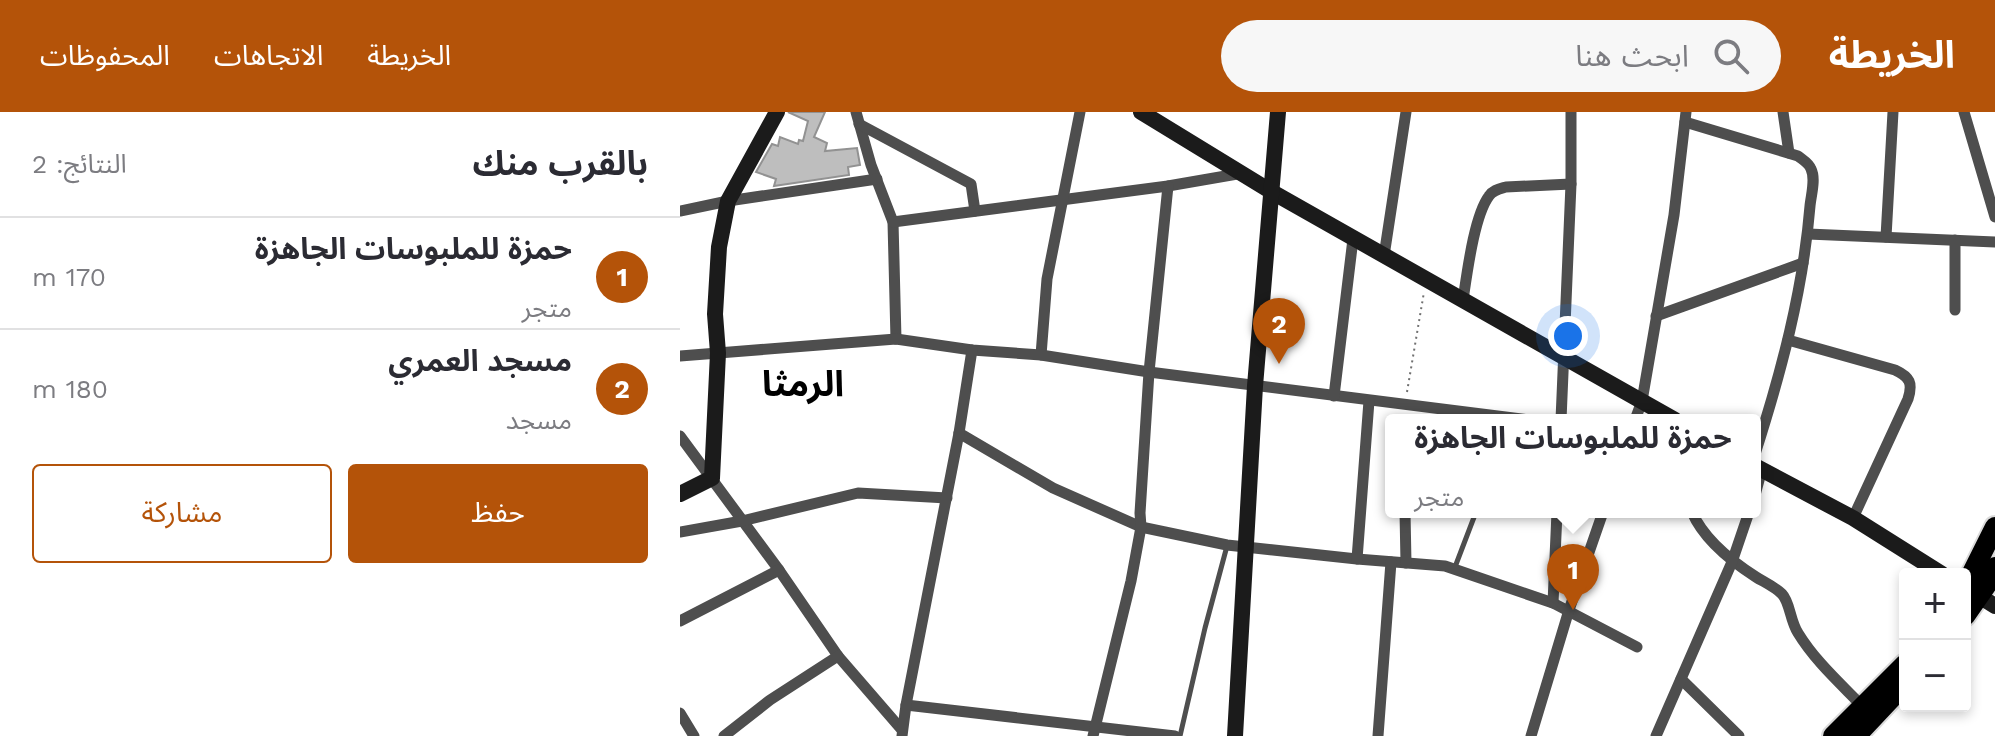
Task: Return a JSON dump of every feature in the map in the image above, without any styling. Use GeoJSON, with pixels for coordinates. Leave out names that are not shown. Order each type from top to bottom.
{"type":"FeatureCollection","features":[{"type":"Feature","properties":{"kind":"highway"},"geometry":{"type":"LineString","coordinates":[[1980,596],[1995,527]]}},
{"type":"Feature","properties":{"kind":"highway"},"geometry":{"type":"LineString","coordinates":[[1980,596],[1995,567]]}},
{"type":"Feature","properties":{"kind":"highway"},"geometry":{"type":"LineString","coordinates":[[1833,736],[1899,670]]}},
{"type":"Feature","properties":{"kind":"highway"},"geometry":{"type":"LineString","coordinates":[[1856,736],[1899,690]]}},
{"type":"Feature","properties":{"kind":"street"},"geometry":{"type":"LineString","coordinates":[[712,478],[719,247],[728,201],[777,112]]}},
{"type":"Feature","properties":{"kind":"street"},"geometry":{"type":"LineString","coordinates":[[1041,355],[1047,279],[1080,112]]}},
{"type":"Feature","properties":{"kind":"street"},"geometry":{"type":"LineString","coordinates":[[1141,112],[1353,239],[1665,414]]}},
{"type":"Feature","properties":{"kind":"street"},"geometry":{"type":"LineString","coordinates":[[1235,736],[1236,546],[1255,386],[1278,112]]}},
{"type":"Feature","properties":{"kind":"street"},"geometry":{"type":"LineString","coordinates":[[1384,256],[1406,112]]}},
{"type":"Feature","properties":{"kind":"street"},"geometry":{"type":"LineString","coordinates":[[1561,414],[1571,112]]}},
{"type":"Feature","properties":{"kind":"street"},"geometry":{"type":"LineString","coordinates":[[1783,112],[1789,153]]}},
{"type":"Feature","properties":{"kind":"street"},"geometry":{"type":"LineString","coordinates":[[1886,237],[1893,112]]}},
{"type":"Feature","properties":{"kind":"street"},"geometry":{"type":"LineString","coordinates":[[1964,112],[1995,217]]}},
{"type":"Feature","properties":{"kind":"street"},"geometry":{"type":"LineString","coordinates":[[1637,414],[1674,215],[1685,117],[1798,156],[1811,168],[1813,177],[1803,263],[1788,340],[1761,447]]}},
{"type":"Feature","properties":{"kind":"street"},"geometry":{"type":"LineString","coordinates":[[857,118],[971,184],[975,211]]}},
{"type":"Feature","properties":{"kind":"street"},"geometry":{"type":"LineString","coordinates":[[857,118],[893,222],[896,339]]}},
{"type":"Feature","properties":{"kind":"street"},"geometry":{"type":"LineString","coordinates":[[893,222],[1168,186],[1243,173]]}},
{"type":"Feature","properties":{"kind":"street"},"geometry":{"type":"LineString","coordinates":[[680,211],[877,179]]}},
{"type":"Feature","properties":{"kind":"street"},"geometry":{"type":"LineString","coordinates":[[1463,300],[1475,233],[1490,194],[1506,187],[1571,184]]}},
{"type":"Feature","properties":{"kind":"street"},"geometry":{"type":"LineString","coordinates":[[1095,732],[1141,527],[1149,372],[1168,186]]}},
{"type":"Feature","properties":{"kind":"street"},"geometry":{"type":"LineString","coordinates":[[1808,234],[1995,242]]}},
{"type":"Feature","properties":{"kind":"street"},"geometry":{"type":"LineString","coordinates":[[1334,396],[1353,239]]}},
{"type":"Feature","properties":{"kind":"street"},"geometry":{"type":"LineString","coordinates":[[1955,240],[1955,310]]}},
{"type":"Feature","properties":{"kind":"street"},"geometry":{"type":"LineString","coordinates":[[1656,316],[1803,263]]}},
{"type":"Feature","properties":{"kind":"street"},"geometry":{"type":"LineString","coordinates":[[680,356],[896,339],[972,350],[1041,355],[1149,372],[1479,414]]}},
{"type":"Feature","properties":{"kind":"street"},"geometry":{"type":"LineString","coordinates":[[1788,340],[1895,370],[1905,374],[1908,379],[1908,399],[1853,518]]}},
{"type":"Feature","properties":{"kind":"street"},"geometry":{"type":"LineString","coordinates":[[902,733],[972,350]]}},
{"type":"Feature","properties":{"kind":"street"},"geometry":{"type":"LineString","coordinates":[[1357,559],[1369,401]]}},
{"type":"Feature","properties":{"kind":"street"},"geometry":{"type":"LineString","coordinates":[[1405,405],[1405,414]]}},
{"type":"Feature","properties":{"kind":"street"},"geometry":{"type":"LineString","coordinates":[[959,433],[1053,488],[1141,527],[1236,546],[1436,564],[1553,603],[1637,647]]}},
{"type":"Feature","properties":{"kind":"street"},"geometry":{"type":"LineString","coordinates":[[680,436],[838,656],[902,733]]}},
{"type":"Feature","properties":{"kind":"street"},"geometry":{"type":"LineString","coordinates":[[1761,465],[1932,568]]}},
{"type":"Feature","properties":{"kind":"street"},"geometry":{"type":"LineString","coordinates":[[680,494],[712,478]]}},
{"type":"Feature","properties":{"kind":"street"},"geometry":{"type":"LineString","coordinates":[[680,532],[742,521],[858,493],[947,498]]}},
{"type":"Feature","properties":{"kind":"street"},"geometry":{"type":"LineString","coordinates":[[1405,518],[1406,563]]}},
{"type":"Feature","properties":{"kind":"street"},"geometry":{"type":"LineString","coordinates":[[1553,603],[1557,518]]}},
{"type":"Feature","properties":{"kind":"street"},"geometry":{"type":"LineString","coordinates":[[1531,736],[1601,518]]}},
{"type":"Feature","properties":{"kind":"street"},"geometry":{"type":"LineString","coordinates":[[1696,518],[1705,534],[1732,562],[1783,595],[1795,630],[1810,652],[1863,707]]}},
{"type":"Feature","properties":{"kind":"street"},"geometry":{"type":"LineString","coordinates":[[1656,736],[1732,562],[1747,518]]}},
{"type":"Feature","properties":{"kind":"street"},"geometry":{"type":"LineString","coordinates":[[1378,736],[1391,562]]}},
{"type":"Feature","properties":{"kind":"street"},"geometry":{"type":"LineString","coordinates":[[680,621],[779,570]]}},
{"type":"Feature","properties":{"kind":"street"},"geometry":{"type":"LineString","coordinates":[[724,736],[770,700],[838,656]]}},
{"type":"Feature","properties":{"kind":"street"},"geometry":{"type":"LineString","coordinates":[[1681,679],[1739,736]]}},
{"type":"Feature","properties":{"kind":"street"},"geometry":{"type":"LineString","coordinates":[[906,705],[1095,732],[1177,736]]}},
{"type":"Feature","properties":{"kind":"street"},"geometry":{"type":"LineString","coordinates":[[680,713],[694,736]]}},
{"type":"Feature","properties":{"kind":"lane"},"geometry":{"type":"LineString","coordinates":[[1454,569],[1474,518]]}},
{"type":"Feature","properties":{"kind":"lane"},"geometry":{"type":"LineString","coordinates":[[1177,736],[1205,628],[1236,546]]}},
{"type":"Feature","properties":{"kind":"path"},"geometry":{"type":"LineString","coordinates":[[1405,405],[1426,279]]}},
{"type":"Feature","properties":{"kind":"building"},"geometry":{"type":"Polygon","coordinates":[[[788,112],[825,112],[814,137],[827,143],[825,151],[857,148],[860,165],[848,167],[849,175],[774,186],[776,179],[756,172],[772,144],[778,146],[780,137],[798,144],[799,140],[803,141],[808,121],[788,112]]]}},
{"type":"Feature","properties":{"kind":"place","name":"مسجد العمري"},"geometry":{"type":"Point","coordinates":[1279,364]}},
{"type":"Feature","properties":{"kind":"place","name":"حمزة للملبوسات الجاهزة"},"geometry":{"type":"Point","coordinates":[1573,610]}},
{"type":"Feature","properties":{"kind":"district","name":"الرمثا"},"geometry":{"type":"Point","coordinates":[803,384]}}]}
